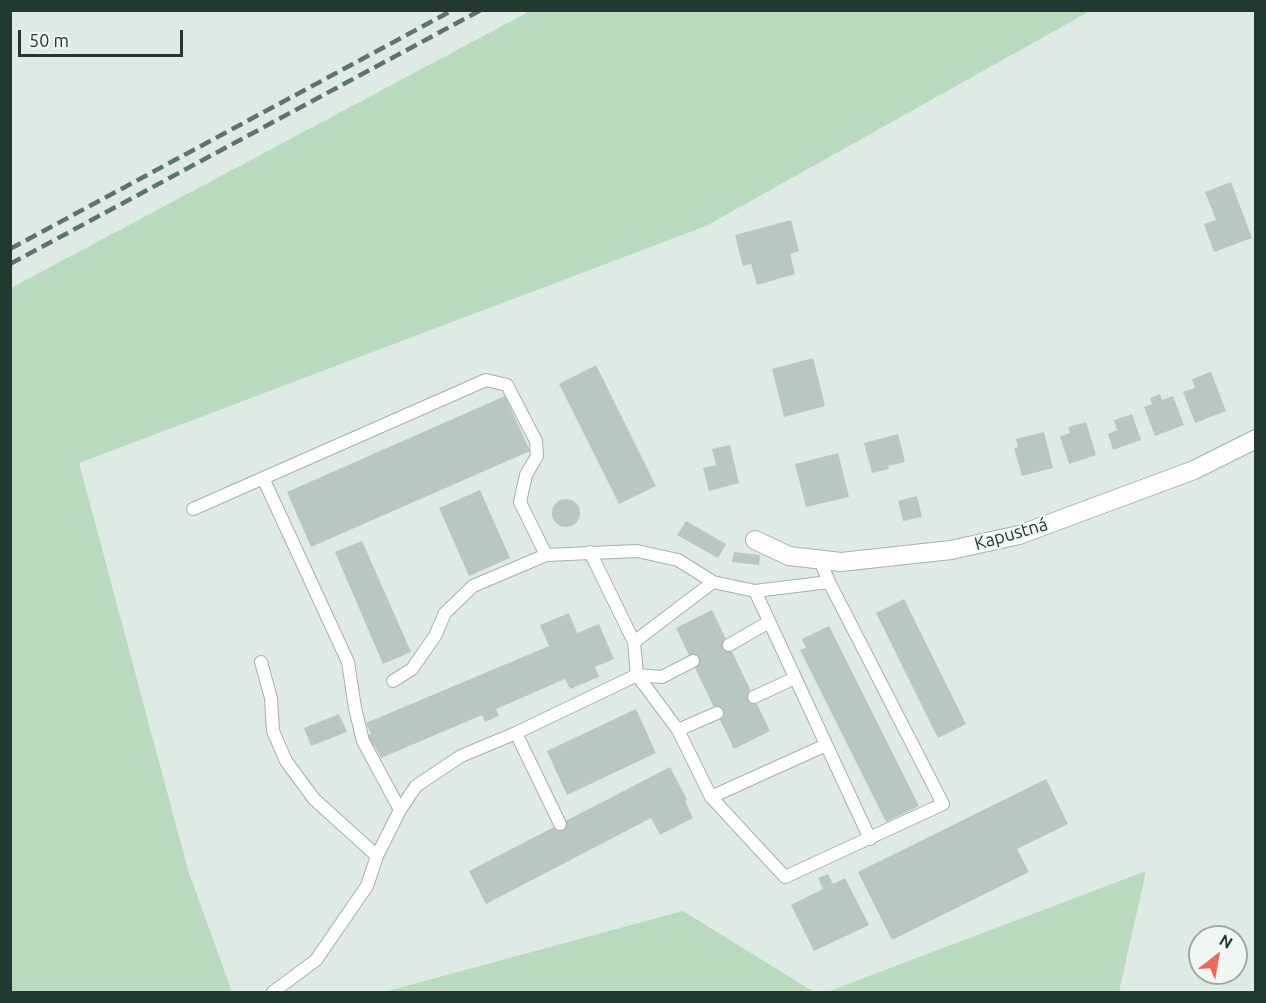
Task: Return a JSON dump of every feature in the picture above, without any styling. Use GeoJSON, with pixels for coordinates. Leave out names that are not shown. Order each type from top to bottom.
{"type":"FeatureCollection","features":[{"type":"Feature","properties":{"kind":"street","name":"Kapustná"},"geometry":{"type":"LineString","coordinates":[[755,540],[789,555],[841,562],[951,550],[1019,535],[1194,470],[1256,439]]}},
{"type":"Feature","properties":{"kind":"lane"},"geometry":{"type":"LineString","coordinates":[[193,509],[486,380],[507,385],[536,441],[537,456],[526,474],[520,502],[546,555]]}},
{"type":"Feature","properties":{"kind":"lane"},"geometry":{"type":"LineString","coordinates":[[264,478],[348,662],[363,741],[400,810]]}},
{"type":"Feature","properties":{"kind":"lane"},"geometry":{"type":"LineString","coordinates":[[393,681],[412,669],[435,636],[445,613],[473,586],[546,555],[638,551],[678,560],[713,582],[755,591],[828,582]]}},
{"type":"Feature","properties":{"kind":"lane"},"geometry":{"type":"LineString","coordinates":[[590,552],[634,642],[637,675],[678,730],[711,797],[785,877],[943,804],[828,582],[820,560]]}},
{"type":"Feature","properties":{"kind":"lane"},"geometry":{"type":"LineString","coordinates":[[634,642],[713,582]]}},
{"type":"Feature","properties":{"kind":"lane"},"geometry":{"type":"LineString","coordinates":[[755,591],[870,839]]}},
{"type":"Feature","properties":{"kind":"lane"},"geometry":{"type":"LineString","coordinates":[[729,645],[769,622]]}},
{"type":"Feature","properties":{"kind":"lane"},"geometry":{"type":"LineString","coordinates":[[273,993],[316,960],[367,886],[377,856],[400,810],[416,786],[461,756],[516,733],[637,675],[662,677],[693,661]]}},
{"type":"Feature","properties":{"kind":"lane"},"geometry":{"type":"LineString","coordinates":[[261,662],[271,698],[273,731],[286,761],[314,799],[377,856]]}},
{"type":"Feature","properties":{"kind":"lane"},"geometry":{"type":"LineString","coordinates":[[754,697],[795,678]]}},
{"type":"Feature","properties":{"kind":"lane"},"geometry":{"type":"LineString","coordinates":[[678,730],[717,713]]}},
{"type":"Feature","properties":{"kind":"lane"},"geometry":{"type":"LineString","coordinates":[[516,733],[560,824]]}},
{"type":"Feature","properties":{"kind":"lane"},"geometry":{"type":"LineString","coordinates":[[711,797],[826,745]]}},
{"type":"Feature","properties":{"kind":"green space"},"geometry":{"type":"Polygon","coordinates":[[[532,10],[1090,11],[706,226],[79,463],[188,870],[232,992],[11,992],[11,288],[532,10]]]}},
{"type":"Feature","properties":{"kind":"green space"},"geometry":{"type":"Polygon","coordinates":[[[1146,871],[1119,992],[827,992],[1146,871]]]}},
{"type":"Feature","properties":{"kind":"green space"},"geometry":{"type":"Polygon","coordinates":[[[683,911],[814,992],[384,992],[683,911]]]}},
{"type":"Feature","properties":{"kind":"building"},"geometry":{"type":"Polygon","coordinates":[[[1231,182],[1252,238],[1214,252],[1204,224],[1216,220],[1205,192],[1231,182]]]}},
{"type":"Feature","properties":{"kind":"building"},"geometry":{"type":"Polygon","coordinates":[[[791,220],[799,251],[790,254],[795,274],[757,285],[751,264],[743,266],[735,235],[791,220]]]}},
{"type":"Feature","properties":{"kind":"building"},"geometry":{"type":"Polygon","coordinates":[[[813,358],[825,406],[784,417],[772,369],[813,358]]]}},
{"type":"Feature","properties":{"kind":"building"},"geometry":{"type":"Polygon","coordinates":[[[596,365],[656,486],[619,504],[559,384],[596,365]]]}},
{"type":"Feature","properties":{"kind":"building"},"geometry":{"type":"Polygon","coordinates":[[[1211,372],[1226,411],[1195,423],[1183,392],[1195,388],[1192,379],[1211,372]]]}},
{"type":"Feature","properties":{"kind":"building"},"geometry":{"type":"Polygon","coordinates":[[[1160,394],[1162,400],[1173,396],[1184,425],[1155,436],[1144,407],[1152,404],[1150,398],[1160,394]]]}},
{"type":"Feature","properties":{"kind":"building"},"geometry":{"type":"Polygon","coordinates":[[[505,396],[530,451],[311,547],[287,492],[505,396]]]}},
{"type":"Feature","properties":{"kind":"building"},"geometry":{"type":"Polygon","coordinates":[[[1132,414],[1141,440],[1113,450],[1108,434],[1117,430],[1114,420],[1132,414]]]}},
{"type":"Feature","properties":{"kind":"building"},"geometry":{"type":"Polygon","coordinates":[[[1086,422],[1096,455],[1069,464],[1060,436],[1070,433],[1068,427],[1086,422]]]}},
{"type":"Feature","properties":{"kind":"building"},"geometry":{"type":"Polygon","coordinates":[[[1044,432],[1053,468],[1022,476],[1014,448],[1018,447],[1016,439],[1044,432]]]}},
{"type":"Feature","properties":{"kind":"building"},"geometry":{"type":"Polygon","coordinates":[[[898,434],[905,462],[872,473],[864,443],[898,434]]]}},
{"type":"Feature","properties":{"kind":"building"},"geometry":{"type":"Polygon","coordinates":[[[730,445],[739,483],[709,491],[703,468],[716,465],[712,449],[730,445]]]}},
{"type":"Feature","properties":{"kind":"building"},"geometry":{"type":"Polygon","coordinates":[[[838,453],[849,497],[806,507],[795,464],[838,453]]]}},
{"type":"Feature","properties":{"kind":"building"},"geometry":{"type":"Polygon","coordinates":[[[480,490],[510,558],[469,576],[439,508],[480,490]]]}},
{"type":"Feature","properties":{"kind":"building"},"geometry":{"type":"Polygon","coordinates":[[[917,496],[922,517],[903,521],[898,501],[917,496]]]}},
{"type":"Feature","properties":{"kind":"building"},"geometry":{"type":"Polygon","coordinates":[[[566,499],[576,503],[580,513],[576,523],[566,527],[556,523],[552,513],[556,503],[566,499]]]}},
{"type":"Feature","properties":{"kind":"building"},"geometry":{"type":"Polygon","coordinates":[[[686,521],[726,544],[718,558],[677,535],[686,521]]]}},
{"type":"Feature","properties":{"kind":"building"},"geometry":{"type":"Polygon","coordinates":[[[362,541],[411,652],[383,664],[335,552],[362,541]]]}},
{"type":"Feature","properties":{"kind":"building"},"geometry":{"type":"Polygon","coordinates":[[[734,552],[760,555],[759,565],[732,562],[734,552]]]}},
{"type":"Feature","properties":{"kind":"building"},"geometry":{"type":"Polygon","coordinates":[[[904,599],[966,724],[938,738],[876,613],[904,599]]]}},
{"type":"Feature","properties":{"kind":"building"},"geometry":{"type":"Polygon","coordinates":[[[712,610],[770,731],[734,749],[676,628],[712,610]]]}},
{"type":"Feature","properties":{"kind":"building"},"geometry":{"type":"Polygon","coordinates":[[[569,613],[577,633],[599,624],[614,659],[595,667],[599,677],[570,689],[565,679],[496,709],[499,716],[485,722],[482,715],[381,758],[375,746],[370,748],[365,736],[371,734],[366,723],[549,646],[540,625],[569,613]]]}},
{"type":"Feature","properties":{"kind":"building"},"geometry":{"type":"Polygon","coordinates":[[[829,626],[919,806],[886,822],[800,650],[806,648],[802,639],[829,626]]]}},
{"type":"Feature","properties":{"kind":"building"},"geometry":{"type":"Polygon","coordinates":[[[636,709],[656,753],[567,795],[547,751],[636,709]]]}},
{"type":"Feature","properties":{"kind":"building"},"geometry":{"type":"Polygon","coordinates":[[[339,714],[347,732],[311,746],[304,728],[339,714]]]}},
{"type":"Feature","properties":{"kind":"building"},"geometry":{"type":"Polygon","coordinates":[[[670,767],[687,800],[685,801],[693,818],[660,835],[651,818],[486,904],[469,871],[670,767]]]}},
{"type":"Feature","properties":{"kind":"building"},"geometry":{"type":"Polygon","coordinates":[[[1046,779],[1068,824],[1017,849],[1029,872],[892,940],[858,872],[1046,779]]]}},
{"type":"Feature","properties":{"kind":"building"},"geometry":{"type":"Polygon","coordinates":[[[828,874],[833,884],[845,878],[869,925],[814,951],[791,905],[823,889],[818,878],[828,874]]]}},
{"type":"Feature","properties":{"kind":"railway"},"geometry":{"type":"LineString","coordinates":[[10,249],[453,10]]}},
{"type":"Feature","properties":{"kind":"railway"},"geometry":{"type":"LineString","coordinates":[[10,264],[481,10]]}}]}
